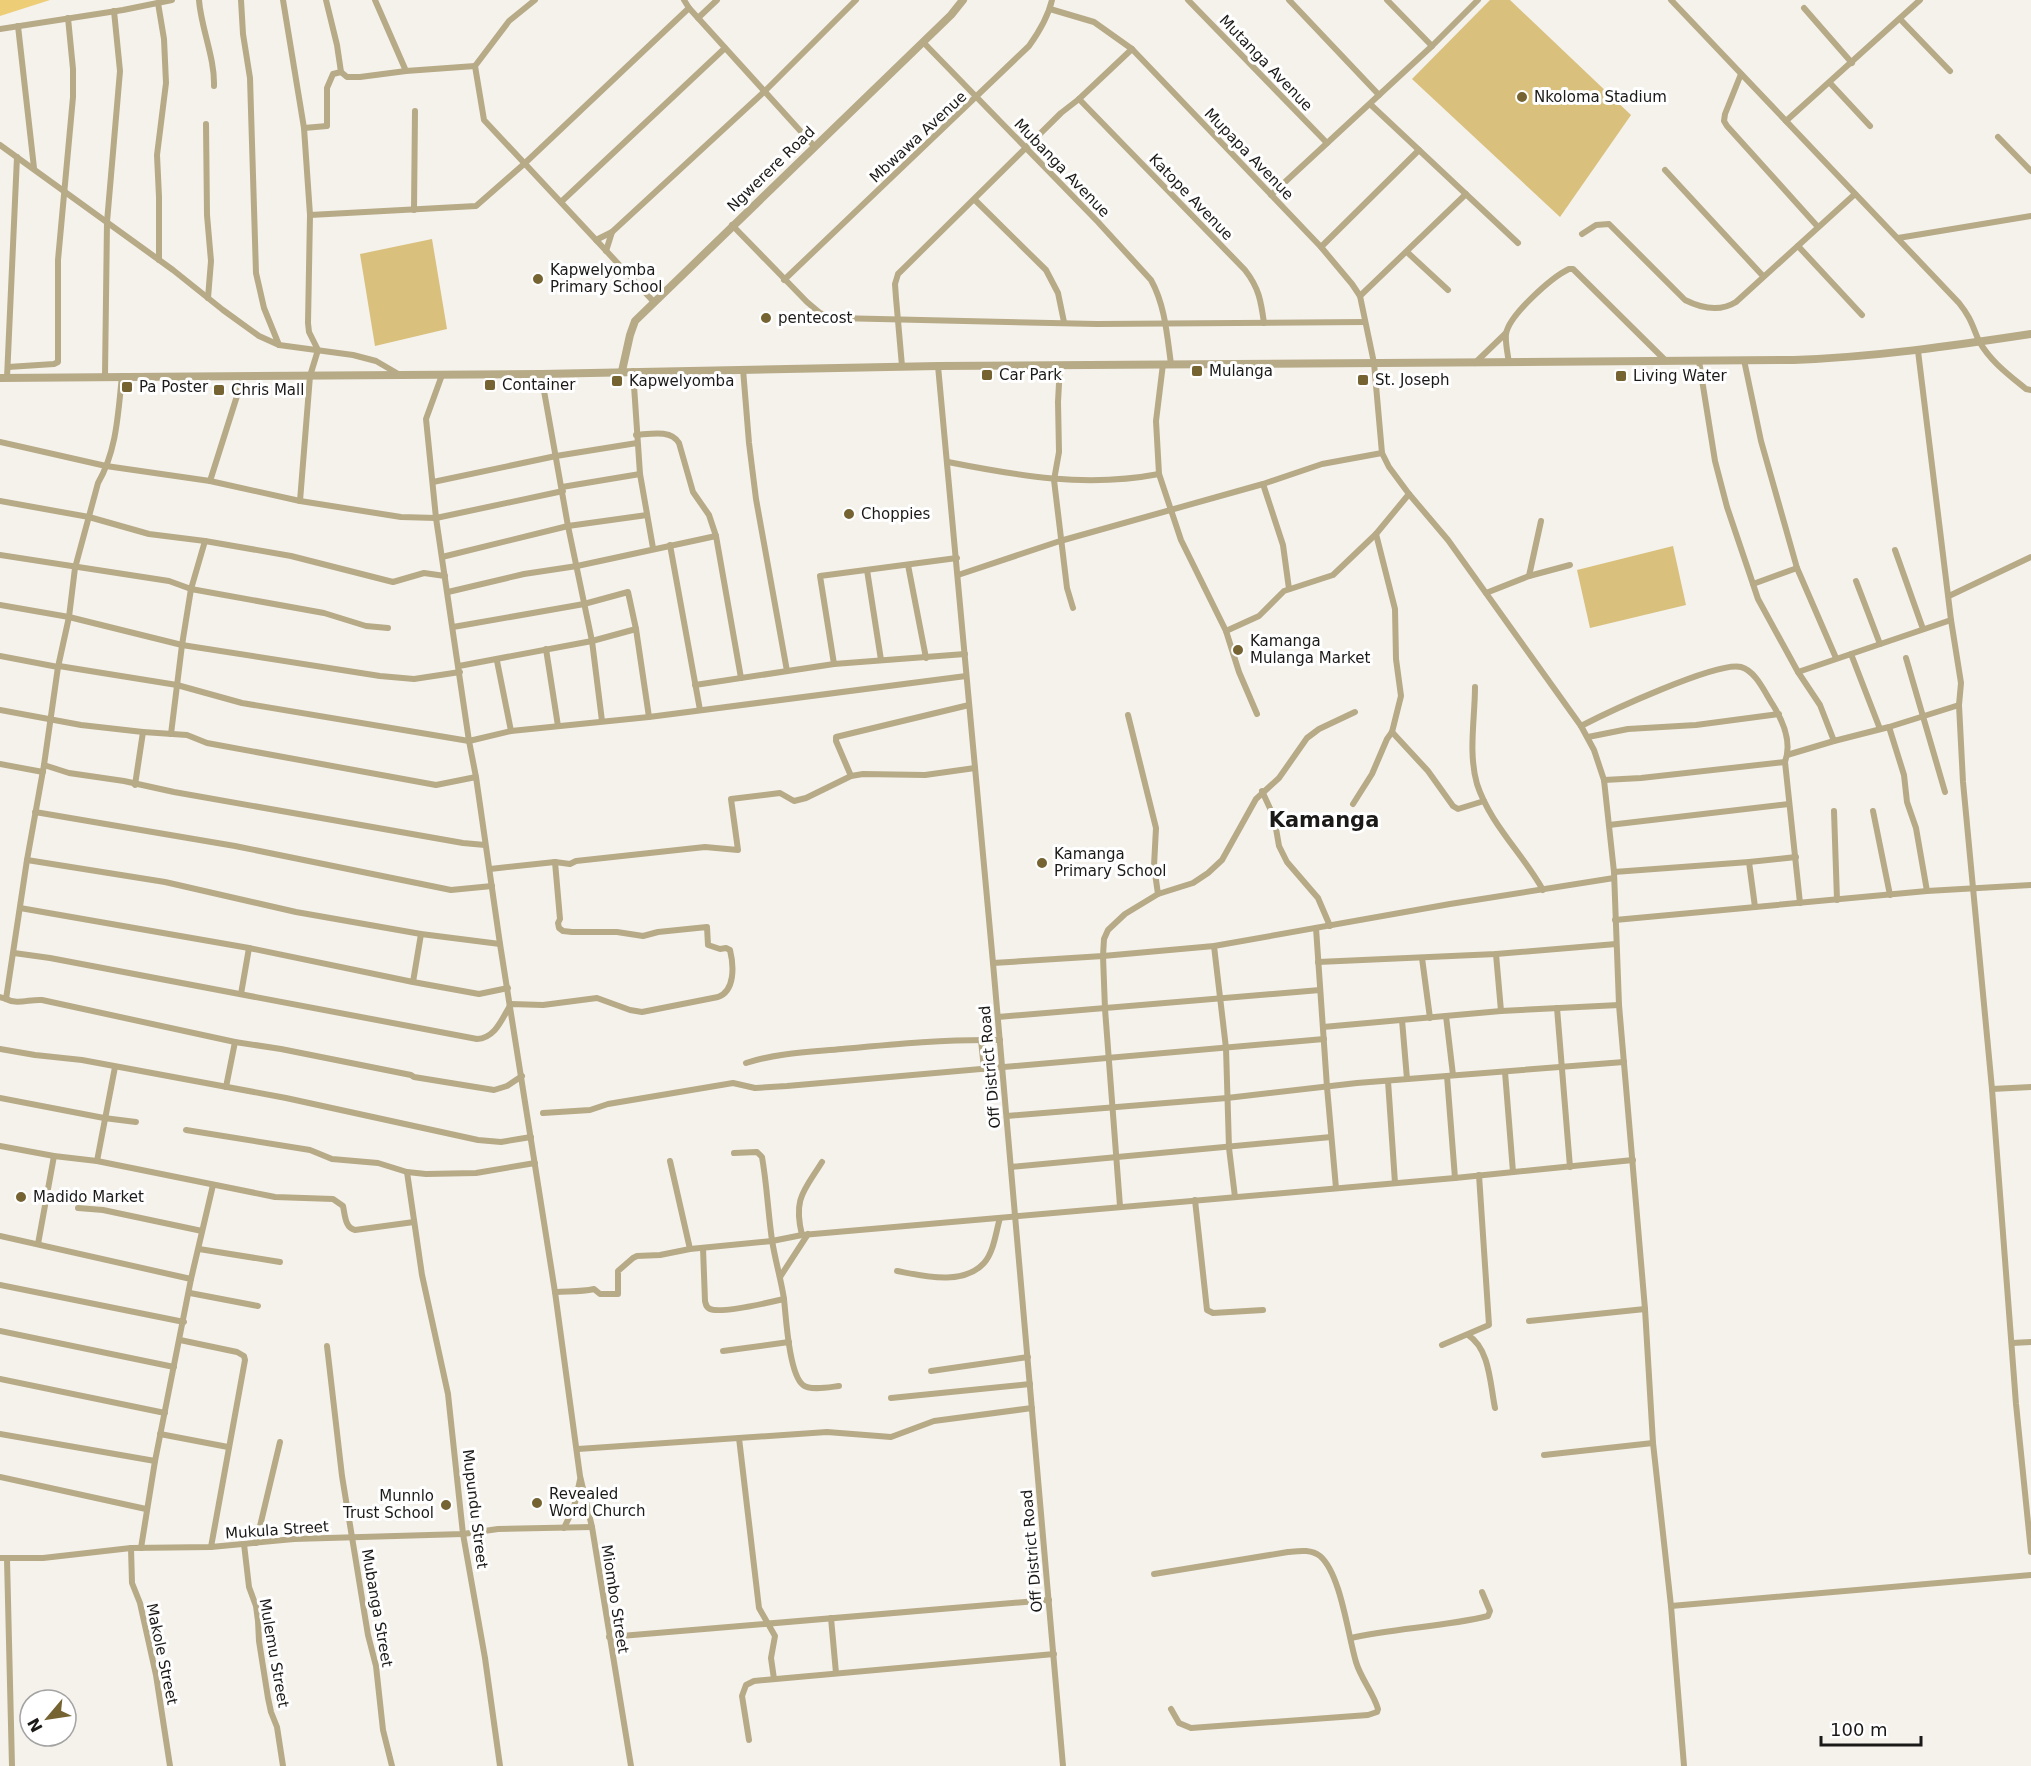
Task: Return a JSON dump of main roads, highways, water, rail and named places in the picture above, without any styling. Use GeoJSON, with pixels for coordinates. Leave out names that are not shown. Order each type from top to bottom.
{"type":"FeatureCollection","features":[{"type":"Feature","properties":{"kind":"place","name":"Nkoloma Stadium"},"geometry":{"type":"Point","coordinates":[1522,97]}},
{"type":"Feature","properties":{"kind":"place","name":"Kapwelyomba Primary School"},"geometry":{"type":"Point","coordinates":[538,279]}},
{"type":"Feature","properties":{"kind":"place","name":"pentecost"},"geometry":{"type":"Point","coordinates":[766,318]}},
{"type":"Feature","properties":{"kind":"place","name":"Mulanga"},"geometry":{"type":"Point","coordinates":[1197,371]}},
{"type":"Feature","properties":{"kind":"place","name":"Car Park"},"geometry":{"type":"Point","coordinates":[987,375]}},
{"type":"Feature","properties":{"kind":"place","name":"Living Water"},"geometry":{"type":"Point","coordinates":[1621,376]}},
{"type":"Feature","properties":{"kind":"place","name":"St. Joseph"},"geometry":{"type":"Point","coordinates":[1363,380]}},
{"type":"Feature","properties":{"kind":"place","name":"Kapwelyomba"},"geometry":{"type":"Point","coordinates":[617,381]}},
{"type":"Feature","properties":{"kind":"place","name":"Container"},"geometry":{"type":"Point","coordinates":[490,385]}},
{"type":"Feature","properties":{"kind":"place","name":"Pa Poster"},"geometry":{"type":"Point","coordinates":[127,387]}},
{"type":"Feature","properties":{"kind":"place","name":"Chris Mall"},"geometry":{"type":"Point","coordinates":[219,390]}},
{"type":"Feature","properties":{"kind":"place","name":"Choppies"},"geometry":{"type":"Point","coordinates":[849,514]}},
{"type":"Feature","properties":{"kind":"place","name":"Kamanga Mulanga Market"},"geometry":{"type":"Point","coordinates":[1238,650]}},
{"type":"Feature","properties":{"kind":"place","name":"Kamanga Primary School"},"geometry":{"type":"Point","coordinates":[1042,863]}},
{"type":"Feature","properties":{"kind":"place","name":"Madido Market"},"geometry":{"type":"Point","coordinates":[21,1197]}},
{"type":"Feature","properties":{"kind":"place","name":"Revealed Word Church"},"geometry":{"type":"Point","coordinates":[537,1503]}},
{"type":"Feature","properties":{"kind":"place","name":"Munnlo Trust School"},"geometry":{"type":"Point","coordinates":[446,1505]}},
{"type":"Feature","properties":{"kind":"district","name":"Kamanga"},"geometry":{"type":"Point","coordinates":[1324,820]}}]}
